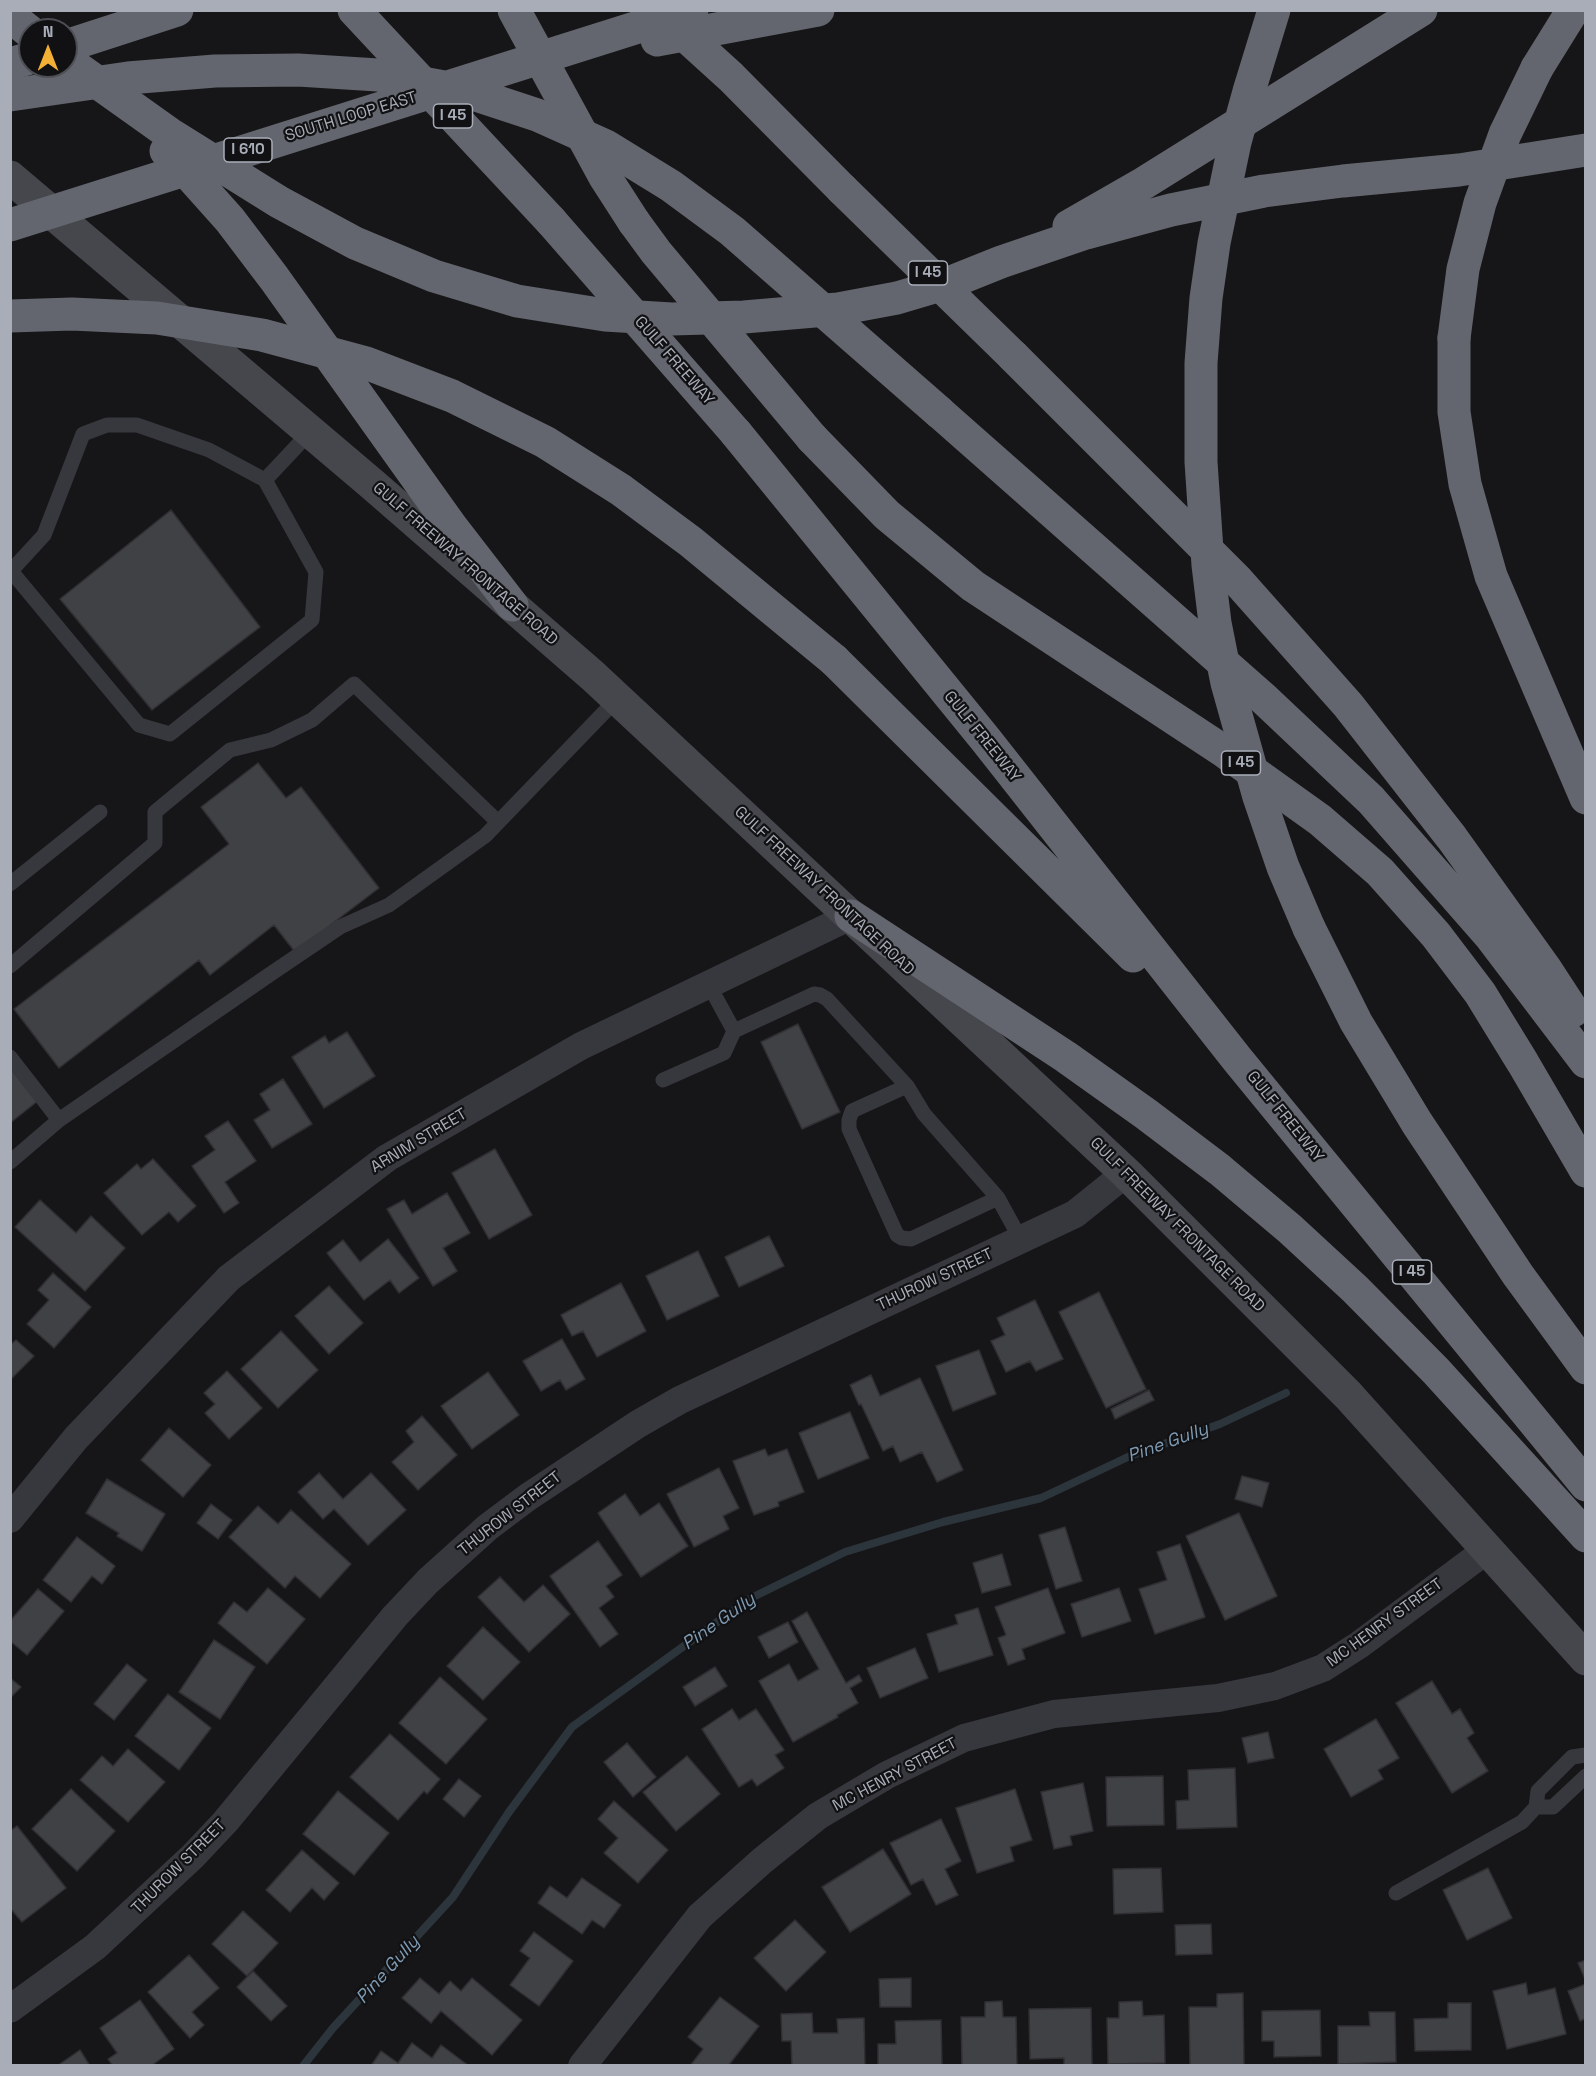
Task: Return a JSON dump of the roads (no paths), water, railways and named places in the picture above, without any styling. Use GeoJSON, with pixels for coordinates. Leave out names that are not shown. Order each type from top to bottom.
{"type":"FeatureCollection","features":[{"type":"Feature","properties":{"kind":"highway"},"geometry":{"type":"LineString","coordinates":[[78,53],[177,10]]}},
{"type":"Feature","properties":{"kind":"highway","name":"GULF FREEWAY"},"geometry":{"type":"LineString","coordinates":[[354,10],[551,221],[736,433],[986,741],[1237,1059],[1586,1485]]}},
{"type":"Feature","properties":{"kind":"highway","name":"I 45"},"geometry":{"type":"LineString","coordinates":[[514,10],[605,177],[634,222],[656,252],[812,438],[887,515],[973,586],[1225,752],[1320,819],[1380,873],[1436,935],[1480,993],[1586,1171]]}},
{"type":"Feature","properties":{"kind":"highway","name":"I 45"},"geometry":{"type":"LineString","coordinates":[[658,10],[731,77],[1237,580],[1348,705],[1452,838],[1545,968],[1586,1030]]}},
{"type":"Feature","properties":{"kind":"highway"},"geometry":{"type":"LineString","coordinates":[[680,10],[731,77]]}},
{"type":"Feature","properties":{"kind":"highway","name":"SOUTH LOOP EAST"},"geometry":{"type":"LineString","coordinates":[[10,225],[692,10]]}},
{"type":"Feature","properties":{"kind":"highway"},"geometry":{"type":"LineString","coordinates":[[485,75],[818,10]]}},
{"type":"Feature","properties":{"kind":"highway"},"geometry":{"type":"LineString","coordinates":[[1274,10],[1235,142],[1214,243],[1206,298],[1201,363],[1201,462],[1208,565],[1215,623],[1227,683],[1258,797],[1283,867],[1356,1022],[1417,1123],[1518,1275],[1586,1368]]}},
{"type":"Feature","properties":{"kind":"highway"},"geometry":{"type":"LineString","coordinates":[[78,65],[170,134],[279,202],[356,243],[434,276],[517,301],[605,315],[672,319],[744,317],[827,310],[897,298],[951,282],[1001,261],[1075,223],[1144,183],[1421,10]]}},
{"type":"Feature","properties":{"kind":"highway"},"geometry":{"type":"LineString","coordinates":[[1573,10],[1537,68],[1505,134],[1480,203],[1463,269],[1454,338],[1454,412],[1465,484],[1491,576],[1586,798]]}},
{"type":"Feature","properties":{"kind":"highway"},"geometry":{"type":"LineString","coordinates":[[78,67],[180,164],[230,220],[438,508],[512,605]]}},
{"type":"Feature","properties":{"kind":"highway"},"geometry":{"type":"LineString","coordinates":[[10,95],[128,78],[215,71],[298,70],[378,75],[462,90],[537,115],[606,146],[671,186],[732,231],[1262,697],[1371,800],[1491,936],[1586,1062]]}},
{"type":"Feature","properties":{"kind":"highway"},"geometry":{"type":"LineString","coordinates":[[1001,261],[1086,233],[1171,210],[1264,191],[1459,170],[1586,150]]}},
{"type":"Feature","properties":{"kind":"highway"},"geometry":{"type":"LineString","coordinates":[[10,316],[72,315],[157,318],[262,335],[366,363],[452,396],[545,442],[621,490],[708,556],[834,660],[1237,1059]]}},
{"type":"Feature","properties":{"kind":"highway"},"geometry":{"type":"LineString","coordinates":[[851,916],[1066,1057],[1146,1113],[1220,1170],[1290,1229],[1355,1289],[1436,1371],[1586,1536]]}},
{"type":"Feature","properties":{"kind":"main road","name":"GULF FREEWAY FRONTAGE ROAD"},"geometry":{"type":"LineString","coordinates":[[11,178],[512,605],[617,699],[1126,1173],[1348,1395],[1586,1659]]}},
{"type":"Feature","properties":{"kind":"street","name":"ARNIM STREET"},"geometry":{"type":"LineString","coordinates":[[10,1519],[76,1438],[230,1278],[377,1165],[581,1046],[851,916]]}},
{"type":"Feature","properties":{"kind":"street","name":"THUROW STREET"},"geometry":{"type":"LineString","coordinates":[[10,2009],[95,1947],[193,1856],[225,1822],[395,1616],[428,1581],[488,1527],[578,1463],[680,1400],[1075,1214],[1126,1173]]}},
{"type":"Feature","properties":{"kind":"street","name":"MC HENRY STREET"},"geometry":{"type":"LineString","coordinates":[[582,2066],[700,1916],[763,1860],[818,1816],[887,1775],[964,1738],[1054,1714],[1218,1698],[1275,1686],[1323,1668],[1359,1645],[1488,1549]]}},
{"type":"Feature","properties":{"kind":"lane"},"geometry":{"type":"LineString","coordinates":[[106,425],[136,425],[209,450],[265,480],[316,572],[312,620],[170,734],[138,725],[11,572],[44,535],[83,434],[106,425]]}},
{"type":"Feature","properties":{"kind":"lane"},"geometry":{"type":"LineString","coordinates":[[265,480],[311,432]]}},
{"type":"Feature","properties":{"kind":"lane"},"geometry":{"type":"LineString","coordinates":[[10,966],[155,843],[155,812],[230,750],[271,740],[312,720],[354,684],[498,822]]}},
{"type":"Feature","properties":{"kind":"lane"},"geometry":{"type":"LineString","coordinates":[[10,1162],[60,1120],[332,933],[389,905],[485,836],[617,699]]}},
{"type":"Feature","properties":{"kind":"lane"},"geometry":{"type":"LineString","coordinates":[[10,884],[100,812]]}},
{"type":"Feature","properties":{"kind":"lane"},"geometry":{"type":"LineString","coordinates":[[709,985],[734,1031]]}},
{"type":"Feature","properties":{"kind":"lane"},"geometry":{"type":"LineString","coordinates":[[663,1080],[724,1053],[734,1031],[814,994],[820,995],[827,999],[907,1086],[924,1114],[998,1198],[1021,1240]]}},
{"type":"Feature","properties":{"kind":"lane"},"geometry":{"type":"LineString","coordinates":[[10,1057],[60,1120]]}},
{"type":"Feature","properties":{"kind":"lane"},"geometry":{"type":"LineString","coordinates":[[907,1086],[852,1111],[849,1120],[849,1129],[897,1235],[911,1239],[998,1198]]}},
{"type":"Feature","properties":{"kind":"lane"},"geometry":{"type":"LineString","coordinates":[[1396,1893],[1522,1822],[1536,1808],[1538,1791],[1572,1757],[1586,1755]]}},
{"type":"Feature","properties":{"kind":"lane"},"geometry":{"type":"LineString","coordinates":[[1536,1808],[1553,1807],[1586,1776]]}},
{"type":"Feature","properties":{"kind":"waterway","name":"Pine Gully"},"geometry":{"type":"LineString","coordinates":[[303,2066],[333,2028],[453,1897],[509,1812],[572,1727],[749,1599],[845,1552],[943,1522],[1041,1498],[1130,1456],[1220,1424],[1286,1393]]}}]}
